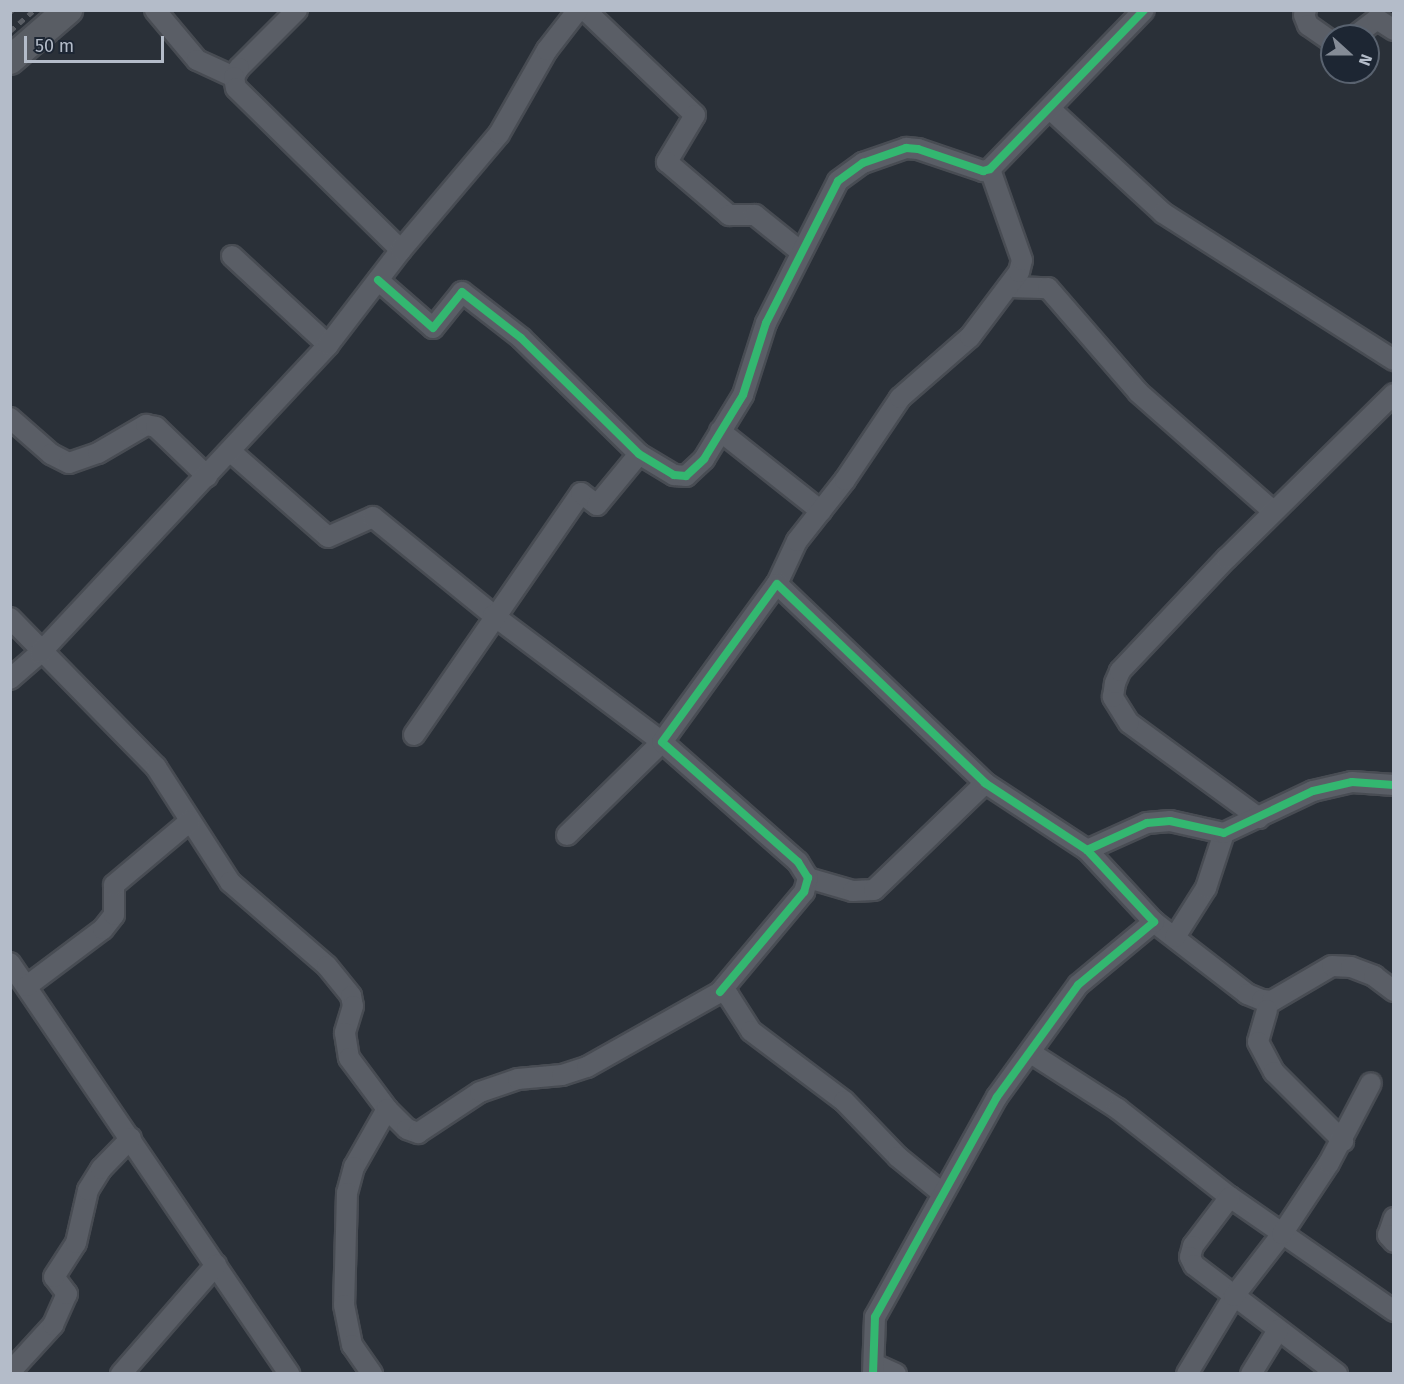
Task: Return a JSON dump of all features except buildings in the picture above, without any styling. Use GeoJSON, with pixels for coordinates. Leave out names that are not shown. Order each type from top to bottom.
{"type":"FeatureCollection","features":[{"type":"Feature","properties":{"kind":"main road"},"geometry":{"type":"LineString","coordinates":[[10,60],[69,10]]}},
{"type":"Feature","properties":{"kind":"street"},"geometry":{"type":"LineString","coordinates":[[155,10],[197,60],[234,76]]}},
{"type":"Feature","properties":{"kind":"street"},"geometry":{"type":"LineString","coordinates":[[234,76],[297,10]]}},
{"type":"Feature","properties":{"kind":"street"},"geometry":{"type":"LineString","coordinates":[[10,679],[40,653],[328,345],[401,250],[499,134],[547,50],[578,10]]}},
{"type":"Feature","properties":{"kind":"street"},"geometry":{"type":"LineString","coordinates":[[585,10],[695,115],[667,162],[729,215],[755,215],[801,252]]}},
{"type":"Feature","properties":{"kind":"street"},"geometry":{"type":"LineString","coordinates":[[378,280],[433,328],[462,292],[521,338],[639,454],[674,476],[686,476],[704,459],[743,395],[766,323],[838,181],[862,163],[906,148],[918,148],[970,167],[996,162],[1144,10]]}},
{"type":"Feature","properties":{"kind":"street"},"geometry":{"type":"LineString","coordinates":[[1306,10],[1304,15],[1308,25],[1320,34]]}},
{"type":"Feature","properties":{"kind":"street"},"geometry":{"type":"LineString","coordinates":[[1372,24],[1377,20],[1394,30]]}},
{"type":"Feature","properties":{"kind":"street"},"geometry":{"type":"LineString","coordinates":[[234,76],[236,88],[252,105],[401,250]]}},
{"type":"Feature","properties":{"kind":"street"},"geometry":{"type":"LineString","coordinates":[[1050,109],[1163,213],[1394,360]]}},
{"type":"Feature","properties":{"kind":"street"},"geometry":{"type":"LineString","coordinates":[[567,835],[662,742],[777,585],[797,541],[821,511],[900,398],[970,337],[1010,287],[1022,260],[996,162]]}},
{"type":"Feature","properties":{"kind":"street"},"geometry":{"type":"LineString","coordinates":[[232,256],[328,345]]}},
{"type":"Feature","properties":{"kind":"street"},"geometry":{"type":"LineString","coordinates":[[1010,287],[1048,288],[1138,392],[1273,511]]}},
{"type":"Feature","properties":{"kind":"street"},"geometry":{"type":"LineString","coordinates":[[1259,818],[1129,723],[1113,697],[1120,671],[1273,511],[1394,394]]}},
{"type":"Feature","properties":{"kind":"street"},"geometry":{"type":"LineString","coordinates":[[10,417],[51,454],[69,463],[98,453],[146,425],[156,427],[207,476]]}},
{"type":"Feature","properties":{"kind":"street"},"geometry":{"type":"LineString","coordinates":[[720,431],[821,511]]}},
{"type":"Feature","properties":{"kind":"street"},"geometry":{"type":"LineString","coordinates":[[230,451],[328,537],[373,517],[493,615],[662,742],[798,862],[808,878],[853,891],[874,890],[985,783]]}},
{"type":"Feature","properties":{"kind":"street"},"geometry":{"type":"LineString","coordinates":[[414,735],[493,615],[580,493],[597,505],[639,454]]}},
{"type":"Feature","properties":{"kind":"street"},"geometry":{"type":"LineString","coordinates":[[777,585],[985,783],[1087,850],[1154,922],[1247,994],[1262,1000],[1272,1000],[1293,985],[1332,966],[1351,967],[1374,976],[1394,991]]}},
{"type":"Feature","properties":{"kind":"street"},"geometry":{"type":"LineString","coordinates":[[10,618],[40,653],[156,767],[230,882],[346,987],[353,1006],[345,1033],[349,1058],[387,1109],[407,1129],[418,1133],[480,1092],[518,1079],[562,1076],[587,1067],[720,992],[804,892],[808,878]]}},
{"type":"Feature","properties":{"kind":"street"},"geometry":{"type":"LineString","coordinates":[[1087,850],[1147,823],[1170,821],[1224,833],[1314,791],[1352,782],[1394,785]]}},
{"type":"Feature","properties":{"kind":"street"},"geometry":{"type":"LineString","coordinates":[[27,986],[104,929],[114,915],[114,885],[190,821]]}},
{"type":"Feature","properties":{"kind":"street"},"geometry":{"type":"LineString","coordinates":[[1175,937],[1206,888],[1224,833]]}},
{"type":"Feature","properties":{"kind":"street"},"geometry":{"type":"LineString","coordinates":[[896,1374],[873,1369],[872,1336],[875,1317],[942,1193],[997,1097],[1078,985],[1154,922]]}},
{"type":"Feature","properties":{"kind":"street"},"geometry":{"type":"LineString","coordinates":[[10,963],[131,1138],[289,1374]]}},
{"type":"Feature","properties":{"kind":"street"},"geometry":{"type":"LineString","coordinates":[[720,992],[728,995],[752,1031],[844,1101],[898,1157],[942,1193]]}},
{"type":"Feature","properties":{"kind":"street"},"geometry":{"type":"LineString","coordinates":[[1267,1010],[1258,1042],[1274,1072],[1343,1141]]}},
{"type":"Feature","properties":{"kind":"street"},"geometry":{"type":"LineString","coordinates":[[1031,1053],[1118,1109],[1230,1197],[1394,1311]]}},
{"type":"Feature","properties":{"kind":"street"},"geometry":{"type":"LineString","coordinates":[[1187,1374],[1234,1296],[1282,1234],[1343,1141],[1371,1083]]}},
{"type":"Feature","properties":{"kind":"street"},"geometry":{"type":"LineString","coordinates":[[372,1374],[352,1345],[344,1305],[347,1193],[354,1167],[387,1109]]}},
{"type":"Feature","properties":{"kind":"street"},"geometry":{"type":"LineString","coordinates":[[10,1372],[53,1325],[67,1294],[54,1277],[76,1243],[88,1190],[101,1169],[131,1138]]}},
{"type":"Feature","properties":{"kind":"street"},"geometry":{"type":"LineString","coordinates":[[1230,1197],[1193,1246],[1190,1257],[1194,1265],[1337,1374]]}},
{"type":"Feature","properties":{"kind":"street"},"geometry":{"type":"LineString","coordinates":[[1394,1218],[1388,1235],[1394,1242]]}},
{"type":"Feature","properties":{"kind":"street"},"geometry":{"type":"LineString","coordinates":[[121,1374],[216,1265]]}},
{"type":"Feature","properties":{"kind":"street"},"geometry":{"type":"LineString","coordinates":[[1251,1374],[1278,1330]]}},
{"type":"Feature","properties":{"kind":"railway"},"geometry":{"type":"LineString","coordinates":[[10,31],[34,10]]}},
{"type":"Feature","properties":{"kind":"cycle path"},"geometry":{"type":"LineString","coordinates":[[378,280],[433,328],[462,292],[521,338],[639,454],[674,475],[686,476],[704,459],[743,395],[766,323],[838,181],[863,163],[906,148],[918,149],[983,171],[990,169],[1144,10]]}},
{"type":"Feature","properties":{"kind":"cycle path"},"geometry":{"type":"LineString","coordinates":[[720,992],[804,892],[808,878],[798,862],[662,742],[777,584],[985,783],[1087,850]]}},
{"type":"Feature","properties":{"kind":"cycle path"},"geometry":{"type":"LineString","coordinates":[[873,1374],[875,1317],[997,1097],[1078,985],[1154,922],[1087,850],[1147,823],[1170,821],[1224,833],[1313,791],[1352,782],[1394,785]]}}]}
